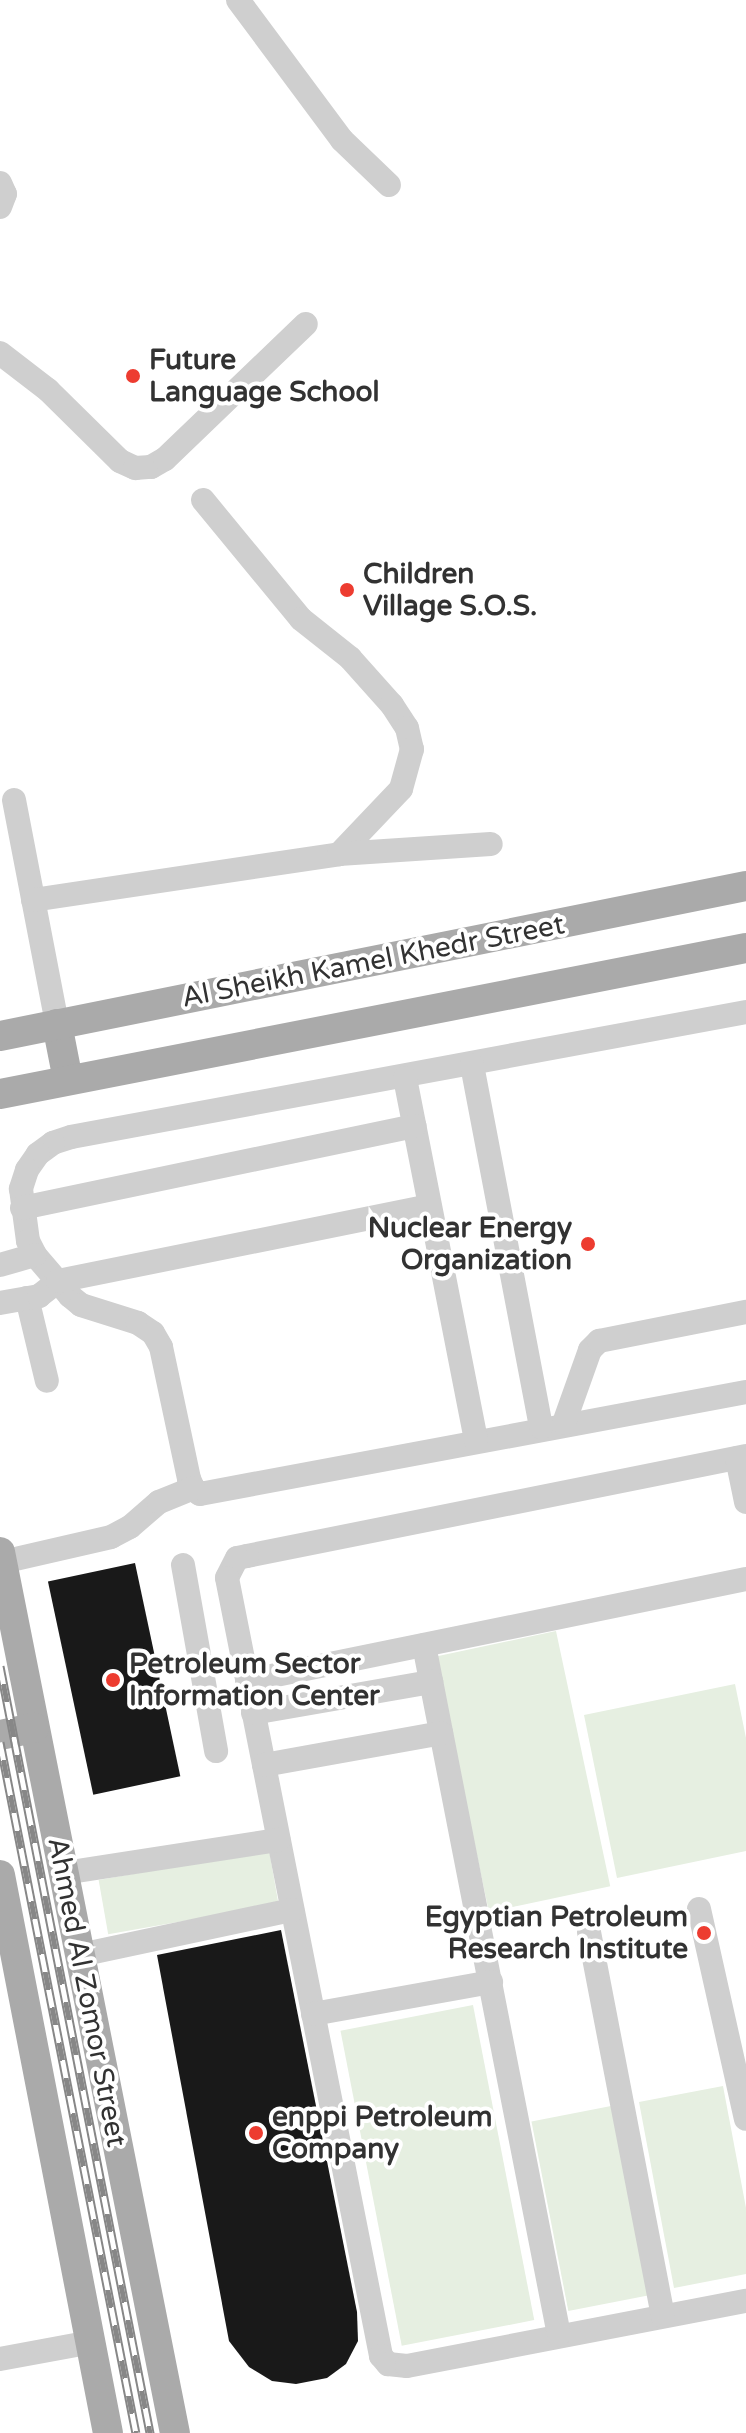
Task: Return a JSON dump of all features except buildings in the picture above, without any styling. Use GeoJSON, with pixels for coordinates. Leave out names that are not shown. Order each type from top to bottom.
{"type":"FeatureCollection","features":[{"type":"Feature","properties":{"kind":"main road","name":"Al Sheikh Kamel Khedr Street"},"geometry":{"type":"LineString","coordinates":[[0,1036],[746,886]]}},
{"type":"Feature","properties":{"kind":"main road","name":"Al Sheikh Kamel Khedr Street"},"geometry":{"type":"LineString","coordinates":[[0,1094],[746,948]]}},
{"type":"Feature","properties":{"kind":"main road"},"geometry":{"type":"LineString","coordinates":[[57,1024],[68,1080]]}},
{"type":"Feature","properties":{"kind":"main road","name":"Ahmed Al Zomor Street"},"geometry":{"type":"LineString","coordinates":[[1,1557],[175,2433]]}},
{"type":"Feature","properties":{"kind":"main road"},"geometry":{"type":"LineString","coordinates":[[0,1735],[34,1728]]}},
{"type":"Feature","properties":{"kind":"main road"},"geometry":{"type":"LineString","coordinates":[[0,1875],[108,2433]]}},
{"type":"Feature","properties":{"kind":"street"},"geometry":{"type":"LineString","coordinates":[[238,0],[342,140],[389,185]]}},
{"type":"Feature","properties":{"kind":"street"},"geometry":{"type":"LineString","coordinates":[[0,183],[5,194],[0,207]]}},
{"type":"Feature","properties":{"kind":"street"},"geometry":{"type":"LineString","coordinates":[[0,353],[48,390],[120,461],[135,468],[151,467],[165,459],[306,324]]}},
{"type":"Feature","properties":{"kind":"street"},"geometry":{"type":"LineString","coordinates":[[203,500],[301,619],[350,658],[392,705],[407,728],[412,749],[401,789],[339,854]]}},
{"type":"Feature","properties":{"kind":"street"},"geometry":{"type":"LineString","coordinates":[[14,800],[57,1024]]}},
{"type":"Feature","properties":{"kind":"street"},"geometry":{"type":"LineString","coordinates":[[33,900],[339,854],[491,844]]}},
{"type":"Feature","properties":{"kind":"street"},"geometry":{"type":"LineString","coordinates":[[746,1012],[53,1143],[38,1154],[27,1170],[21,1189],[22,1208],[35,1255],[58,1281],[81,1305],[138,1323],[153,1333],[166,1362],[193,1488],[200,1494],[746,1392]]}},
{"type":"Feature","properties":{"kind":"street"},"geometry":{"type":"LineString","coordinates":[[472,1065],[552,1426]]}},
{"type":"Feature","properties":{"kind":"street"},"geometry":{"type":"LineString","coordinates":[[405,1078],[476,1440]]}},
{"type":"Feature","properties":{"kind":"street"},"geometry":{"type":"LineString","coordinates":[[22,1208],[415,1126]]}},
{"type":"Feature","properties":{"kind":"street"},"geometry":{"type":"LineString","coordinates":[[0,1303],[45,1293],[58,1281],[430,1206]]}},
{"type":"Feature","properties":{"kind":"street"},"geometry":{"type":"LineString","coordinates":[[0,1265],[35,1255]]}},
{"type":"Feature","properties":{"kind":"street"},"geometry":{"type":"LineString","coordinates":[[27,1298],[47,1381]]}},
{"type":"Feature","properties":{"kind":"street"},"geometry":{"type":"LineString","coordinates":[[552,1426],[590,1350],[599,1341],[746,1312]]}},
{"type":"Feature","properties":{"kind":"street"},"geometry":{"type":"LineString","coordinates":[[746,1502],[742,1457],[237,1558],[227,1578],[381,2356],[397,2367],[746,2301]]}},
{"type":"Feature","properties":{"kind":"street"},"geometry":{"type":"LineString","coordinates":[[1,1557],[111,1537],[130,1527],[159,1502],[193,1488]]}},
{"type":"Feature","properties":{"kind":"street"},"geometry":{"type":"LineString","coordinates":[[183,1565],[214,1740],[254,1716],[431,1682]]}},
{"type":"Feature","properties":{"kind":"street"},"geometry":{"type":"LineString","coordinates":[[247,1681],[746,1579]]}},
{"type":"Feature","properties":{"kind":"street"},"geometry":{"type":"LineString","coordinates":[[424,1645],[559,2335]]}},
{"type":"Feature","properties":{"kind":"street"},"geometry":{"type":"LineString","coordinates":[[264,1765],[441,1733]]}},
{"type":"Feature","properties":{"kind":"street"},"geometry":{"type":"LineString","coordinates":[[64,1873],[278,1840]]}},
{"type":"Feature","properties":{"kind":"street"},"geometry":{"type":"LineString","coordinates":[[699,1909],[746,2119]]}},
{"type":"Feature","properties":{"kind":"street"},"geometry":{"type":"LineString","coordinates":[[80,1955],[292,1910]]}},
{"type":"Feature","properties":{"kind":"street"},"geometry":{"type":"LineString","coordinates":[[589,1932],[663,2316]]}},
{"type":"Feature","properties":{"kind":"street"},"geometry":{"type":"LineString","coordinates":[[313,2014],[491,1982]]}},
{"type":"Feature","properties":{"kind":"street"},"geometry":{"type":"LineString","coordinates":[[0,2359],[92,2342]]}},
{"type":"Feature","properties":{"kind":"shaded area"},"geometry":{"type":"Polygon","coordinates":[[[556,1631],[610,1886],[489,1912],[435,1657],[556,1631]]]}},
{"type":"Feature","properties":{"kind":"shaded area"},"geometry":{"type":"Polygon","coordinates":[[[735,1684],[746,1738],[746,1851],[617,1878],[584,1715],[735,1684]]]}},
{"type":"Feature","properties":{"kind":"shaded area"},"geometry":{"type":"Polygon","coordinates":[[[269,1850],[279,1904],[108,1934],[99,1880],[269,1850]]]}},
{"type":"Feature","properties":{"kind":"shaded area"},"geometry":{"type":"Polygon","coordinates":[[[473,2005],[534,2320],[402,2346],[340,2031],[473,2005]]]}},
{"type":"Feature","properties":{"kind":"shaded area"},"geometry":{"type":"Polygon","coordinates":[[[723,2086],[746,2208],[746,2274],[674,2288],[639,2102],[723,2086]]]}},
{"type":"Feature","properties":{"kind":"shaded area"},"geometry":{"type":"Polygon","coordinates":[[[611,2106],[648,2295],[568,2311],[531,2121],[611,2106]]]}},
{"type":"Feature","properties":{"kind":"railway"},"geometry":{"type":"LineString","coordinates":[[0,1666],[150,2433]]}},
{"type":"Feature","properties":{"kind":"railway"},"geometry":{"type":"LineString","coordinates":[[0,1742],[136,2433]]}},
{"type":"Feature","properties":{"kind":"place","name":"Future Language School"},"geometry":{"type":"Point","coordinates":[133,376]}},
{"type":"Feature","properties":{"kind":"place","name":"Children Village S.O.S."},"geometry":{"type":"Point","coordinates":[347,590]}},
{"type":"Feature","properties":{"kind":"place","name":"Nuclear Energy Organization"},"geometry":{"type":"Point","coordinates":[588,1244]}},
{"type":"Feature","properties":{"kind":"place","name":"Petroleum Sector Information Center"},"geometry":{"type":"Point","coordinates":[113,1680]}},
{"type":"Feature","properties":{"kind":"place","name":"Egyptian Petroleum Research Institute"},"geometry":{"type":"Point","coordinates":[704,1933]}},
{"type":"Feature","properties":{"kind":"place","name":"enppi Petroleum Company"},"geometry":{"type":"Point","coordinates":[256,2133]}}]}
